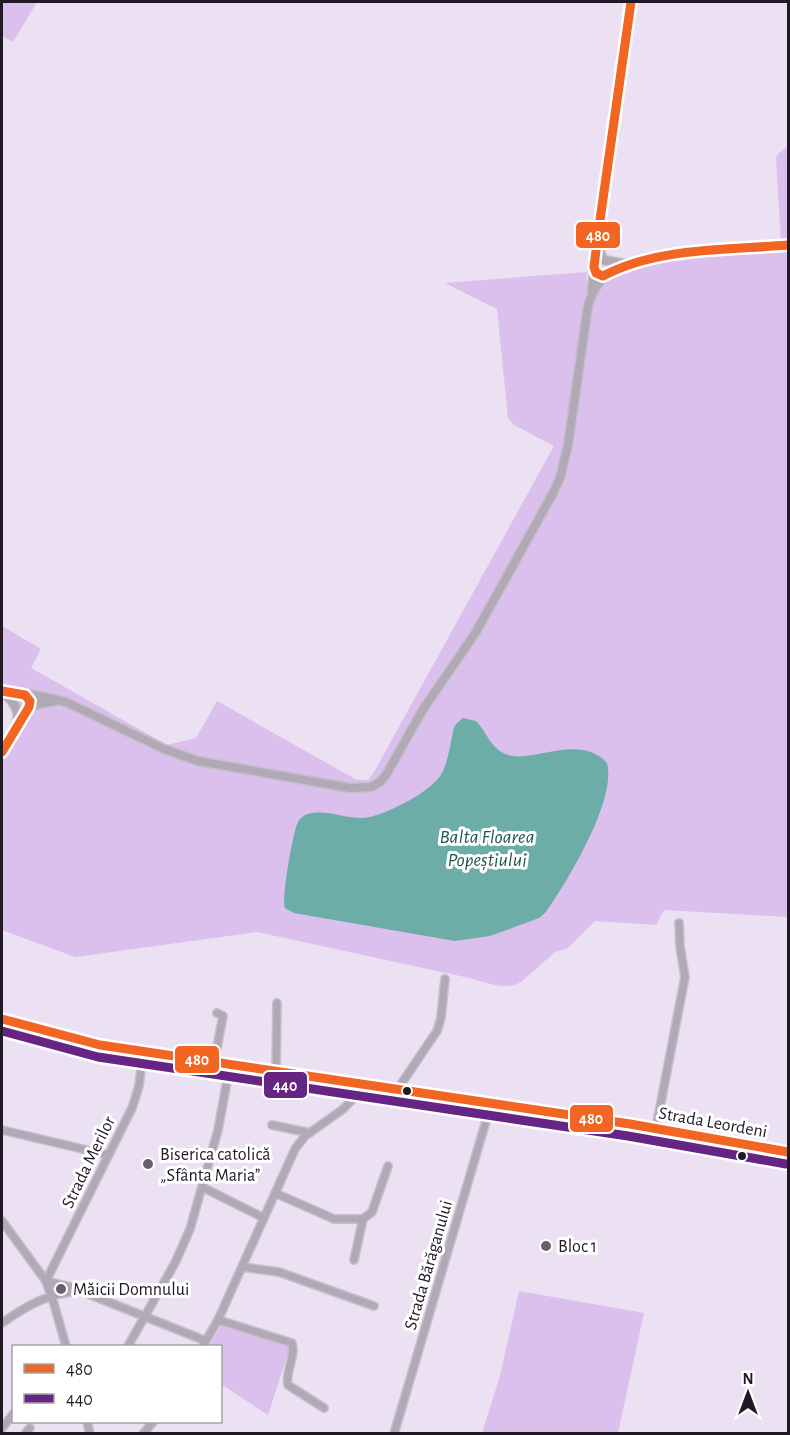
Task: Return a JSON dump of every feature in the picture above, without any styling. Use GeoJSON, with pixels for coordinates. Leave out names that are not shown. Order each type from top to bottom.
{"type":"FeatureCollection","features":[{"type":"Feature","properties":{"kind":"main road","name":"Strada Leordeni"},"geometry":{"type":"LineString","coordinates":[[2,1019],[81,1041],[143,1052],[656,1128],[789,1152]]}},
{"type":"Feature","properties":{"kind":"street"},"geometry":{"type":"LineString","coordinates":[[629,264],[607,274],[598,275],[600,264],[597,240],[631,2]]}},
{"type":"Feature","properties":{"kind":"street"},"geometry":{"type":"LineString","coordinates":[[600,264],[629,264],[690,253],[789,245]]}},
{"type":"Feature","properties":{"kind":"street"},"geometry":{"type":"LineString","coordinates":[[592,295],[610,267],[600,264]]}},
{"type":"Feature","properties":{"kind":"street"},"geometry":{"type":"LineString","coordinates":[[2,692],[60,701],[82,709],[165,750],[198,761],[356,788],[371,787],[380,782],[389,771],[419,716],[476,632],[557,485],[568,445],[586,315],[600,264]]}},
{"type":"Feature","properties":{"kind":"street"},"geometry":{"type":"LineString","coordinates":[[2,692],[20,710],[60,701]]}},
{"type":"Feature","properties":{"kind":"street"},"geometry":{"type":"LineString","coordinates":[[17,724],[16,697],[21,694]]}},
{"type":"Feature","properties":{"kind":"street"},"geometry":{"type":"LineString","coordinates":[[2,752],[30,704],[29,699],[21,694]]}},
{"type":"Feature","properties":{"kind":"street"},"geometry":{"type":"LineString","coordinates":[[656,1128],[685,977],[679,923]]}},
{"type":"Feature","properties":{"kind":"street"},"geometry":{"type":"LineString","coordinates":[[397,1090],[437,1032],[445,979]]}},
{"type":"Feature","properties":{"kind":"street"},"geometry":{"type":"LineString","coordinates":[[276,1072],[277,1003]]}},
{"type":"Feature","properties":{"kind":"street"},"geometry":{"type":"LineString","coordinates":[[214,1063],[223,1016],[217,1013]]}},
{"type":"Feature","properties":{"kind":"street","name":"Strada Merilor"},"geometry":{"type":"LineString","coordinates":[[46,1281],[135,1100],[143,1052]]}},
{"type":"Feature","properties":{"kind":"street"},"geometry":{"type":"LineString","coordinates":[[129,1345],[184,1246],[218,1130],[230,1065]]}},
{"type":"Feature","properties":{"kind":"street"},"geometry":{"type":"LineString","coordinates":[[46,1281],[64,1284],[145,1316],[205,1344],[301,1139],[342,1110],[366,1086]]}},
{"type":"Feature","properties":{"kind":"street","name":"Strada Bărăganului"},"geometry":{"type":"LineString","coordinates":[[394,1434],[490,1104]]}},
{"type":"Feature","properties":{"kind":"street"},"geometry":{"type":"LineString","coordinates":[[272,1125],[310,1133]]}},
{"type":"Feature","properties":{"kind":"street"},"geometry":{"type":"LineString","coordinates":[[2,1130],[108,1155]]}},
{"type":"Feature","properties":{"kind":"street"},"geometry":{"type":"LineString","coordinates":[[275,1193],[334,1219],[363,1219],[372,1212],[388,1166]]}},
{"type":"Feature","properties":{"kind":"street"},"geometry":{"type":"LineString","coordinates":[[202,1187],[264,1218]]}},
{"type":"Feature","properties":{"kind":"street"},"geometry":{"type":"LineString","coordinates":[[354,1260],[363,1219]]}},
{"type":"Feature","properties":{"kind":"street"},"geometry":{"type":"LineString","coordinates":[[2,1221],[46,1281],[65,1345]]}},
{"type":"Feature","properties":{"kind":"street"},"geometry":{"type":"LineString","coordinates":[[242,1267],[279,1272],[374,1306]]}},
{"type":"Feature","properties":{"kind":"street"},"geometry":{"type":"LineString","coordinates":[[2,1323],[51,1295],[86,1293]]}},
{"type":"Feature","properties":{"kind":"street"},"geometry":{"type":"LineString","coordinates":[[218,1320],[292,1343],[294,1350],[287,1378],[288,1385],[324,1408]]}},
{"type":"Feature","properties":{"kind":"street"},"geometry":{"type":"LineString","coordinates":[[2,1428],[12,1416]]}},
{"type":"Feature","properties":{"kind":"shaded area"},"geometry":{"type":"Polygon","coordinates":[[[2,2],[37,2],[13,42],[2,36],[2,2]]]}},
{"type":"Feature","properties":{"kind":"shaded area"},"geometry":{"type":"Polygon","coordinates":[[[788,146],[788,240],[781,241],[776,158],[788,146]]]}},
{"type":"Feature","properties":{"kind":"shaded area"},"geometry":{"type":"Polygon","coordinates":[[[788,250],[788,917],[664,910],[656,925],[595,921],[568,948],[555,952],[521,982],[510,986],[492,984],[257,932],[75,957],[2,930],[2,759],[18,728],[14,708],[2,694],[2,626],[41,649],[31,668],[167,745],[196,738],[217,701],[357,780],[368,780],[554,446],[514,425],[508,418],[497,309],[445,283],[587,272],[586,281],[605,282],[619,273],[664,260],[788,250]]]}},
{"type":"Feature","properties":{"kind":"shaded area"},"geometry":{"type":"Polygon","coordinates":[[[519,1291],[644,1313],[618,1433],[482,1433],[500,1376],[519,1291]]]}},
{"type":"Feature","properties":{"kind":"shaded area"},"geometry":{"type":"Polygon","coordinates":[[[221,1326],[290,1347],[268,1415],[222,1385],[222,1345],[210,1345],[221,1326]]]}},
{"type":"Feature","properties":{"kind":"water","name":"Balta Floarea Popeștiului"},"geometry":{"type":"Polygon","coordinates":[[[463,718],[476,721],[503,753],[526,756],[568,749],[582,750],[595,754],[607,763],[608,778],[605,797],[598,818],[578,861],[546,912],[539,918],[490,936],[455,941],[294,913],[285,908],[286,880],[291,851],[296,828],[301,818],[315,813],[356,818],[372,817],[407,802],[429,787],[442,773],[454,728],[463,718]]]}},
{"type":"Feature","properties":{"kind":"transit line","name":"480"},"geometry":{"type":"LineString","coordinates":[[631,2],[598,234],[594,267],[596,273],[603,276],[624,267],[670,255],[718,249],[788,245]]}},
{"type":"Feature","properties":{"kind":"transit line","name":"480"},"geometry":{"type":"LineString","coordinates":[[2,691],[25,695],[30,701],[29,707],[2,752]]}},
{"type":"Feature","properties":{"kind":"transit line","name":"480"},"geometry":{"type":"LineString","coordinates":[[2,1019],[100,1045],[630,1124],[788,1152]]}},
{"type":"Feature","properties":{"kind":"transit line","name":"440"},"geometry":{"type":"LineString","coordinates":[[2,1031],[98,1057],[628,1136],[786,1164]]}},
{"type":"Feature","properties":{"kind":"place","name":"Biserica catolică „Sfânta Maria”"},"geometry":{"type":"Point","coordinates":[148,1164]}},
{"type":"Feature","properties":{"kind":"place","name":"Bloc 1"},"geometry":{"type":"Point","coordinates":[546,1246]}},
{"type":"Feature","properties":{"kind":"place","name":"Măicii Domnului"},"geometry":{"type":"Point","coordinates":[61,1289]}}]}
